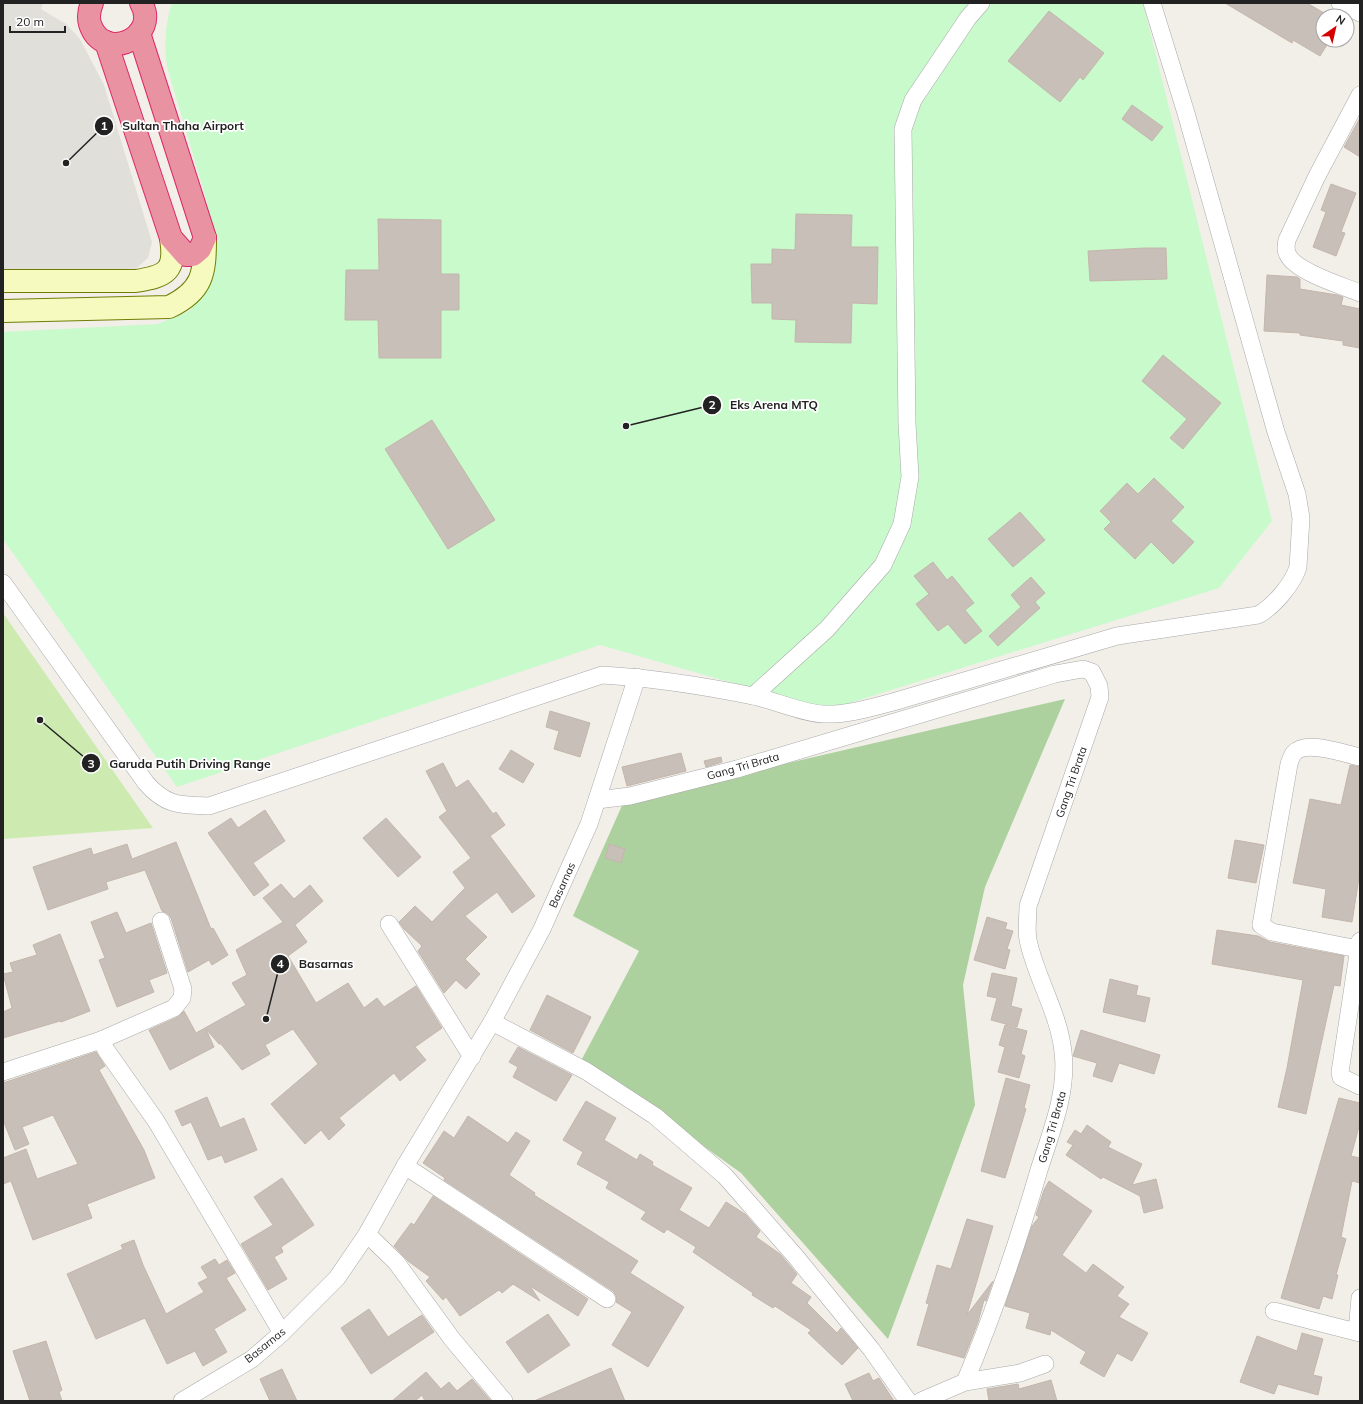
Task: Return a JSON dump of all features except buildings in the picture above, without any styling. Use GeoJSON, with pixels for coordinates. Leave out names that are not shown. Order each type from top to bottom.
{"type":"FeatureCollection","features":[{"type":"Feature","properties":{"kind":"highway"},"geometry":{"type":"LineString","coordinates":[[92,3],[89,13],[92,29],[98,37],[106,42],[115,44],[132,40],[139,33],[145,20],[143,4]]}},
{"type":"Feature","properties":{"kind":"highway"},"geometry":{"type":"LineString","coordinates":[[106,42],[171,238],[186,255],[193,255],[200,249],[205,238],[139,33]]}},
{"type":"Feature","properties":{"kind":"street"},"geometry":{"type":"LineString","coordinates":[[753,696],[826,629],[883,565],[902,524],[910,477],[907,423],[903,128],[913,100],[968,18],[981,3]]}},
{"type":"Feature","properties":{"kind":"street"},"geometry":{"type":"LineString","coordinates":[[3,583],[146,783],[158,796],[174,803],[190,806],[209,806],[602,675],[637,677],[753,696],[822,714],[861,710],[1117,636],[1258,615],[1274,604],[1296,574],[1301,518],[1297,494],[1276,432],[1186,113],[1158,28],[1152,3]]}},
{"type":"Feature","properties":{"kind":"street"},"geometry":{"type":"LineString","coordinates":[[1340,3],[1357,9]]}},
{"type":"Feature","properties":{"kind":"street"},"geometry":{"type":"LineString","coordinates":[[1360,95],[1317,176],[1287,240],[1286,249],[1288,256],[1296,265],[1360,293]]}},
{"type":"Feature","properties":{"kind":"street"},"geometry":{"type":"LineString","coordinates":[[3,281],[136,281],[157,277],[164,274],[173,260],[171,238]]}},
{"type":"Feature","properties":{"kind":"street"},"geometry":{"type":"LineString","coordinates":[[3,311],[169,307],[189,296],[196,288],[205,262],[205,238]]}},
{"type":"Feature","properties":{"kind":"street","name":"Gang Tri Brata"},"geometry":{"type":"LineString","coordinates":[[597,800],[630,796],[737,769],[1055,674],[1083,669],[1092,672],[1099,686],[1100,697],[1028,906],[1028,938],[1037,969],[1052,1004],[1063,1052],[1064,1086],[1022,1226],[987,1331],[965,1382]]}},
{"type":"Feature","properties":{"kind":"street","name":"Basarnas"},"geometry":{"type":"LineString","coordinates":[[189,1399],[252,1359],[282,1333],[337,1278],[367,1234],[405,1166],[472,1057],[542,929],[589,824],[637,677]]}},
{"type":"Feature","properties":{"kind":"street"},"geometry":{"type":"LineString","coordinates":[[1360,756],[1314,747],[1303,748],[1294,753],[1289,764],[1261,925],[1272,932],[1359,945],[1340,1072],[1341,1077],[1345,1081],[1360,1086]]}},
{"type":"Feature","properties":{"kind":"street"},"geometry":{"type":"LineString","coordinates":[[3,1072],[100,1040],[174,1008],[182,998],[183,989],[162,921]]}},
{"type":"Feature","properties":{"kind":"street"},"geometry":{"type":"LineString","coordinates":[[389,924],[472,1057]]}},
{"type":"Feature","properties":{"kind":"street"},"geometry":{"type":"LineString","coordinates":[[492,1022],[586,1071],[655,1116],[725,1176],[796,1257],[871,1349],[908,1401]]}},
{"type":"Feature","properties":{"kind":"street"},"geometry":{"type":"LineString","coordinates":[[100,1040],[156,1120],[282,1333]]}},
{"type":"Feature","properties":{"kind":"street"},"geometry":{"type":"LineString","coordinates":[[405,1166],[607,1299]]}},
{"type":"Feature","properties":{"kind":"street"},"geometry":{"type":"LineString","coordinates":[[367,1234],[396,1262],[452,1339],[504,1401]]}},
{"type":"Feature","properties":{"kind":"street"},"geometry":{"type":"LineString","coordinates":[[1274,1311],[1359,1332],[1360,1298]]}},
{"type":"Feature","properties":{"kind":"street"},"geometry":{"type":"LineString","coordinates":[[920,1401],[965,1382],[1020,1373],[1045,1364]]}},
{"type":"Feature","properties":{"kind":"shaded area"},"geometry":{"type":"Polygon","coordinates":[[[3,3],[43,3],[41,9],[66,24],[80,39],[104,85],[152,242],[148,258],[133,271],[3,273],[3,3]]]}},
{"type":"Feature","properties":{"kind":"green space"},"geometry":{"type":"Polygon","coordinates":[[[172,3],[1143,3],[1272,521],[1219,588],[827,710],[600,645],[177,787],[3,539],[3,332],[158,324],[189,311],[204,291],[216,256],[207,202],[167,67],[166,35],[172,3]]]}},
{"type":"Feature","properties":{"kind":"green space"},"geometry":{"type":"Polygon","coordinates":[[[3,613],[153,828],[3,839],[3,613]]]}},
{"type":"Feature","properties":{"kind":"green space"},"geometry":{"type":"Polygon","coordinates":[[[1065,699],[985,887],[963,985],[975,1105],[888,1339],[741,1173],[582,1059],[639,951],[573,916],[624,801],[1065,699]]]}},
{"type":"Feature","properties":{"kind":"place","name":"Sultan Thaha Airport"},"geometry":{"type":"Point","coordinates":[66,163]}},
{"type":"Feature","properties":{"kind":"place","name":"Eks Arena MTQ"},"geometry":{"type":"Point","coordinates":[626,426]}},
{"type":"Feature","properties":{"kind":"place","name":"Garuda Putih Driving Range"},"geometry":{"type":"Point","coordinates":[40,720]}},
{"type":"Feature","properties":{"kind":"place","name":"Basarnas"},"geometry":{"type":"Point","coordinates":[266,1019]}}]}
